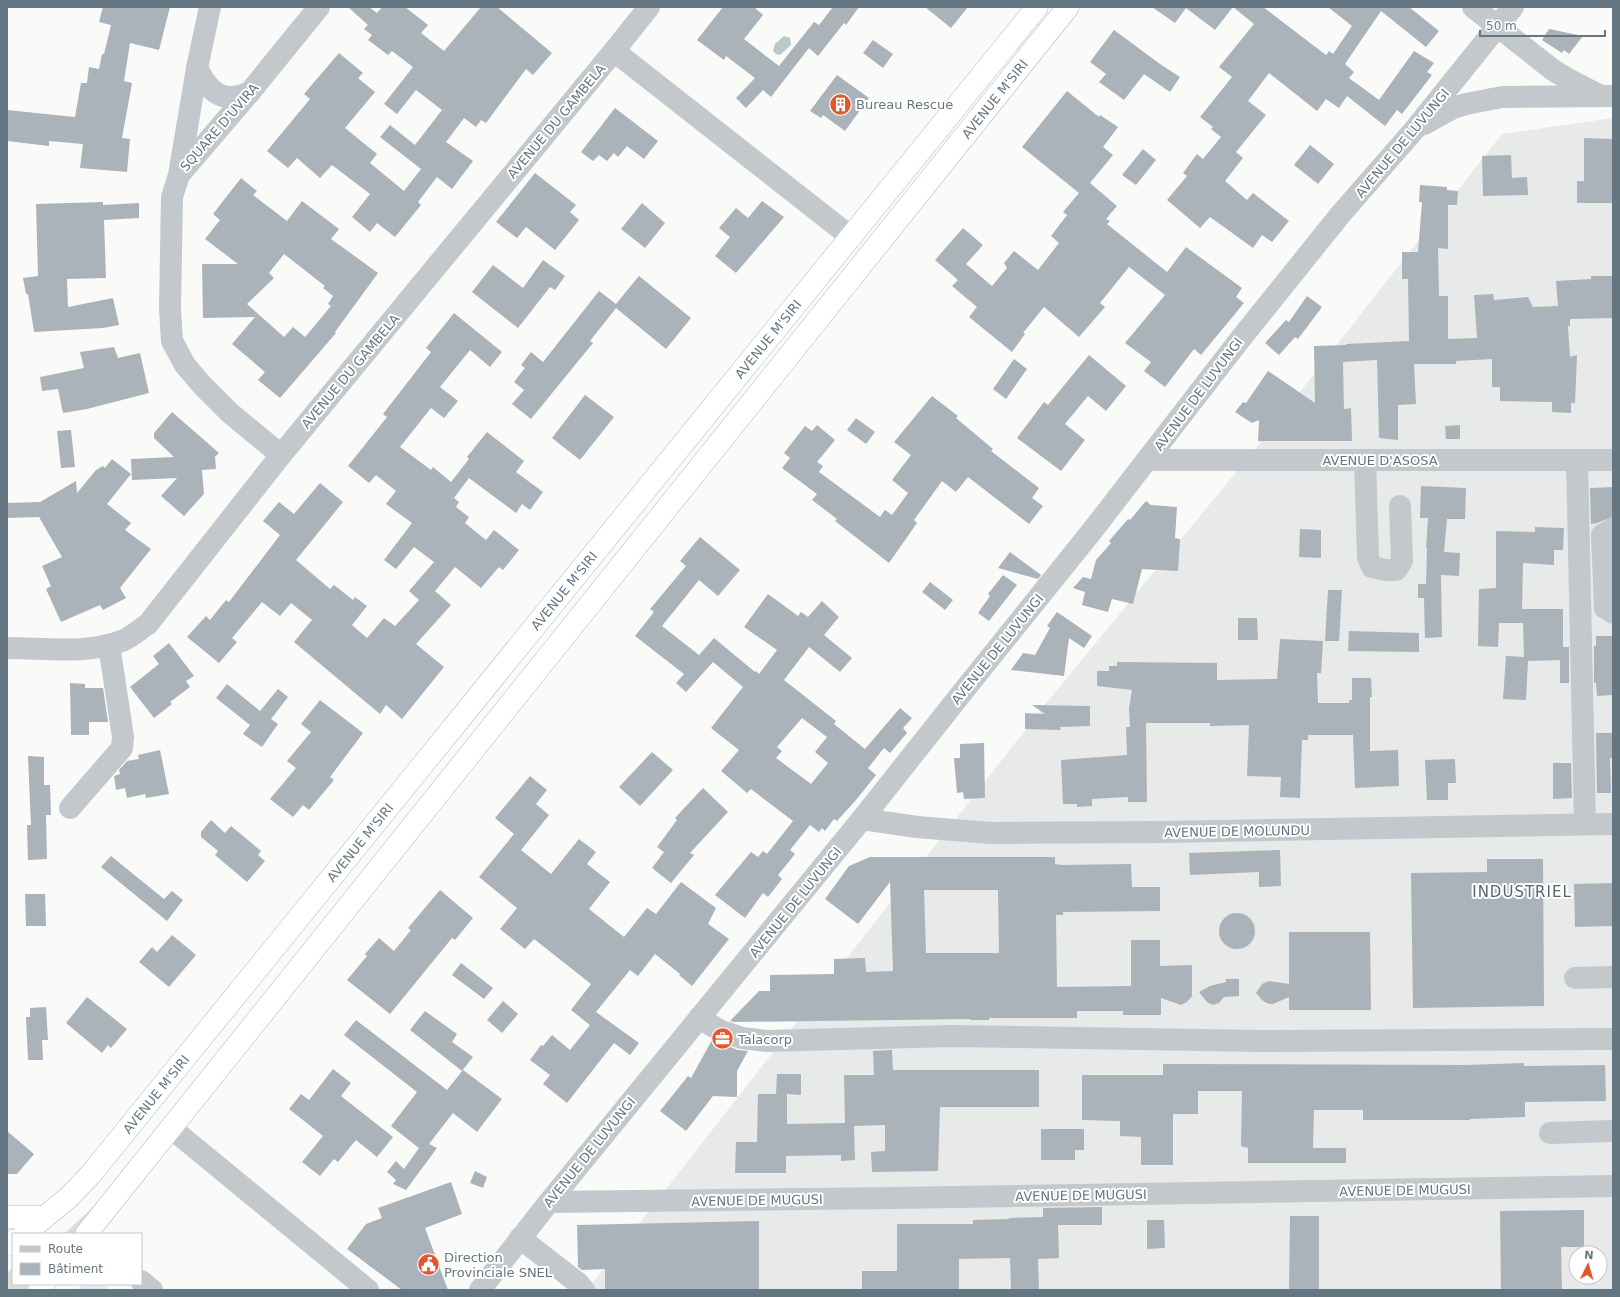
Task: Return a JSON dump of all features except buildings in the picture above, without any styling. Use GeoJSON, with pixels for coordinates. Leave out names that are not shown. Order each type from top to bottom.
{"type":"FeatureCollection","features":[{"type":"Feature","properties":{"kind":"highway","name":"AVENUE M'SIRI"},"geometry":{"type":"LineString","coordinates":[[25,1233],[69,1196],[91,1174],[1037,7]]}},
{"type":"Feature","properties":{"kind":"highway","name":"AVENUE M'SIRI"},"geometry":{"type":"LineString","coordinates":[[87,1233],[1068,7]]}},
{"type":"Feature","properties":{"kind":"highway"},"geometry":{"type":"LineString","coordinates":[[7,1217],[44,1218]]}},
{"type":"Feature","properties":{"kind":"street","name":"SQUARE D'UVIRA"},"geometry":{"type":"LineString","coordinates":[[179,175],[197,68],[210,7]]}},
{"type":"Feature","properties":{"kind":"street","name":"SQUARE D'UVIRA"},"geometry":{"type":"LineString","coordinates":[[179,175],[250,92],[319,7]]}},
{"type":"Feature","properties":{"kind":"street","name":"AVENUE DU GAMBELA"},"geometry":{"type":"LineString","coordinates":[[7,648],[85,649],[109,645],[126,639],[148,624],[281,455],[649,7]]}},
{"type":"Feature","properties":{"kind":"street"},"geometry":{"type":"LineString","coordinates":[[1473,7],[1553,70],[1568,79],[1607,96]]}},
{"type":"Feature","properties":{"kind":"street","name":"AVENUE DE LUVUNGI"},"geometry":{"type":"LineString","coordinates":[[480,1290],[548,1202],[862,819],[1340,215],[1415,129],[1513,7]]}},
{"type":"Feature","properties":{"kind":"street"},"geometry":{"type":"LineString","coordinates":[[614,51],[851,237]]}},
{"type":"Feature","properties":{"kind":"street"},"geometry":{"type":"LineString","coordinates":[[197,68],[204,82],[211,90],[220,95],[232,98],[242,96],[250,92]]}},
{"type":"Feature","properties":{"kind":"street"},"geometry":{"type":"LineString","coordinates":[[1415,129],[1453,108],[1478,101],[1502,97],[1607,96]]}},
{"type":"Feature","properties":{"kind":"street"},"geometry":{"type":"LineString","coordinates":[[179,175],[172,197],[171,214],[170,309],[172,341],[185,365],[202,385],[230,413],[281,455]]}},
{"type":"Feature","properties":{"kind":"street","name":"AVENUE D'ASOSA"},"geometry":{"type":"LineString","coordinates":[[1147,460],[1613,460]]}},
{"type":"Feature","properties":{"kind":"street"},"geometry":{"type":"LineString","coordinates":[[1365,460],[1368,558],[1372,567],[1386,570],[1396,570],[1402,561],[1400,506]]}},
{"type":"Feature","properties":{"kind":"street"},"geometry":{"type":"LineString","coordinates":[[1577,460],[1584,824]]}},
{"type":"Feature","properties":{"kind":"street"},"geometry":{"type":"LineString","coordinates":[[1613,530],[1602,535],[1605,608],[1613,613]]}},
{"type":"Feature","properties":{"kind":"street"},"geometry":{"type":"LineString","coordinates":[[70,808],[122,748],[123,737],[109,645]]}},
{"type":"Feature","properties":{"kind":"street","name":"AVENUE DE MOLUNDU"},"geometry":{"type":"LineString","coordinates":[[862,819],[917,827],[991,833],[1164,832],[1613,824]]}},
{"type":"Feature","properties":{"kind":"street"},"geometry":{"type":"LineString","coordinates":[[1575,978],[1613,977]]}},
{"type":"Feature","properties":{"kind":"street"},"geometry":{"type":"LineString","coordinates":[[699,1018],[721,1031],[742,1038],[767,1040],[951,1036],[1261,1041],[1613,1039]]}},
{"type":"Feature","properties":{"kind":"street"},"geometry":{"type":"LineString","coordinates":[[171,1128],[368,1290]]}},
{"type":"Feature","properties":{"kind":"street"},"geometry":{"type":"LineString","coordinates":[[1550,1133],[1613,1131]]}},
{"type":"Feature","properties":{"kind":"street","name":"AVENUE DE MUGUSI"},"geometry":{"type":"LineString","coordinates":[[548,1202],[909,1198],[1613,1186]]}},
{"type":"Feature","properties":{"kind":"street"},"geometry":{"type":"LineString","coordinates":[[520,1238],[578,1282],[584,1290]]}},
{"type":"Feature","properties":{"kind":"street"},"geometry":{"type":"LineString","coordinates":[[142,1282],[152,1290]]}},
{"type":"Feature","properties":{"kind":"shaded area"},"geometry":{"type":"Polygon","coordinates":[[[784,36],[790,38],[791,45],[780,55],[776,54],[773,51],[775,44],[784,36]]]}},
{"type":"Feature","properties":{"kind":"shaded area"},"geometry":{"type":"Polygon","coordinates":[[[1613,118],[1613,1290],[587,1290],[1048,701],[1256,448],[1502,134],[1613,118]]]}},
{"type":"Feature","properties":{"kind":"shaded area"},"geometry":{"type":"Polygon","coordinates":[[[103,1198],[76,1233],[65,1233],[103,1198]]]}},
{"type":"Feature","properties":{"kind":"shaded area"},"geometry":{"type":"Polygon","coordinates":[[[12,1268],[12,1285],[34,1285],[30,1290],[7,1290],[7,1273],[12,1268]]]}},
{"type":"Feature","properties":{"kind":"shaded area"},"geometry":{"type":"Polygon","coordinates":[[[82,1285],[103,1285],[110,1290],[78,1290],[82,1285]]]}},
{"type":"Feature","properties":{"kind":"place","name":"Bureau Rescue"},"geometry":{"type":"Point","coordinates":[840,104]}},
{"type":"Feature","properties":{"kind":"place","name":"Talacorp"},"geometry":{"type":"Point","coordinates":[723,1039]}},
{"type":"Feature","properties":{"kind":"place","name":"Direction Provinciale SNEL"},"geometry":{"type":"Point","coordinates":[429,1264]}},
{"type":"Feature","properties":{"kind":"district","name":"INDUSTRIEL"},"geometry":{"type":"Point","coordinates":[1522,892]}}]}
